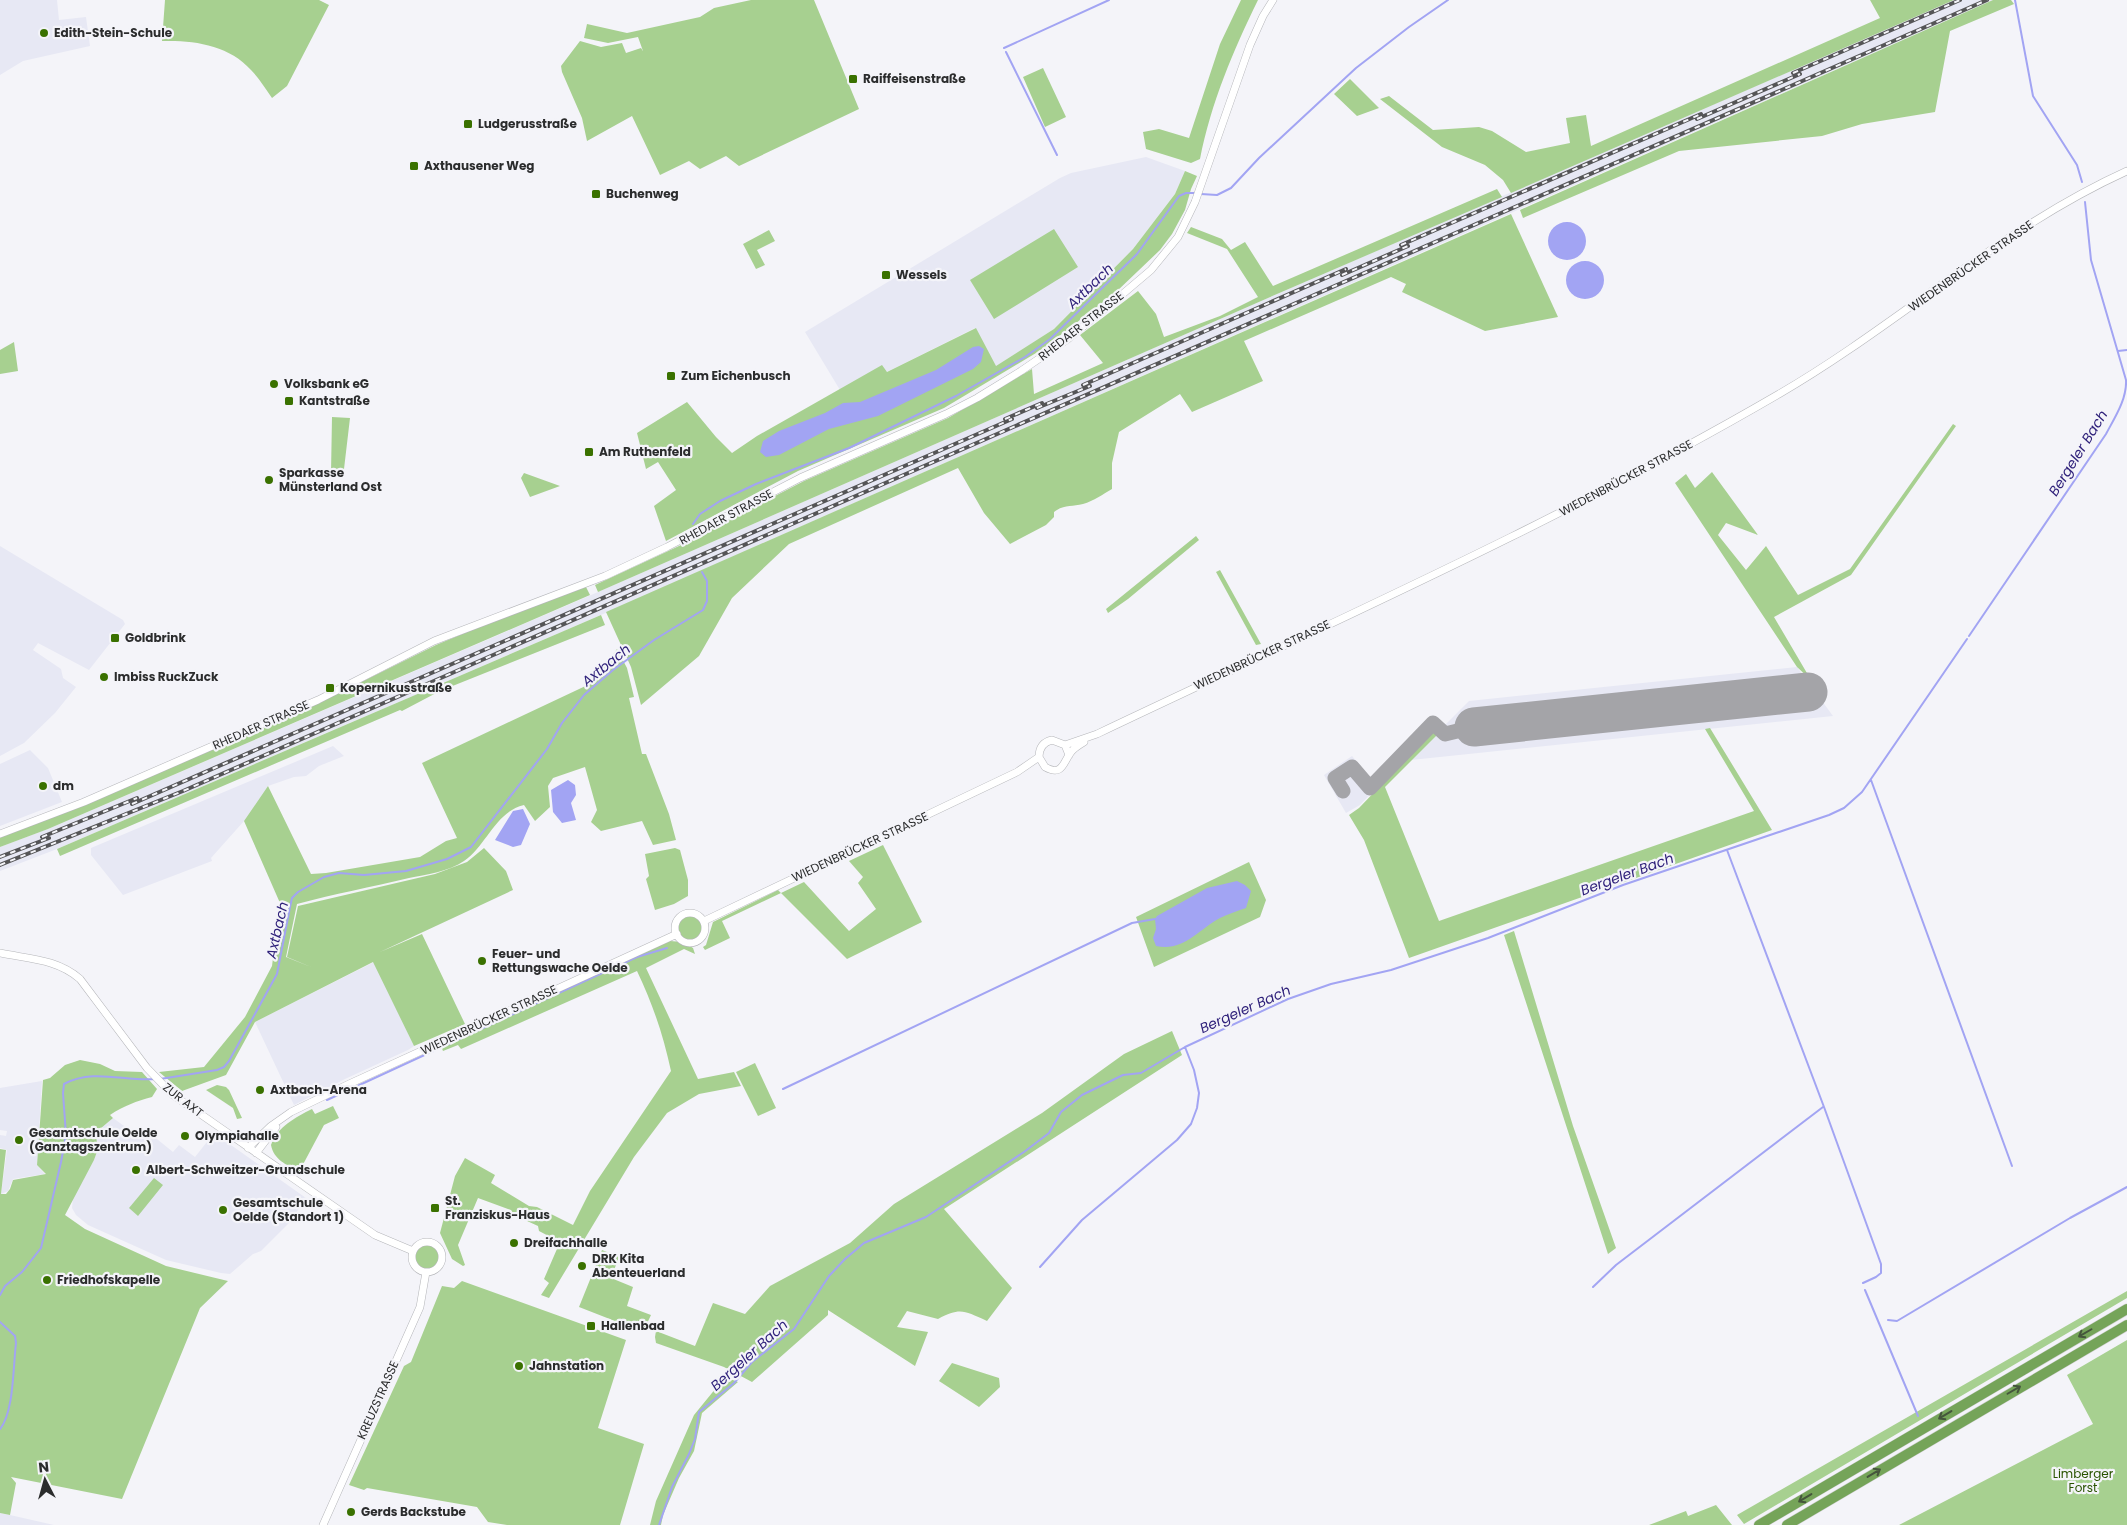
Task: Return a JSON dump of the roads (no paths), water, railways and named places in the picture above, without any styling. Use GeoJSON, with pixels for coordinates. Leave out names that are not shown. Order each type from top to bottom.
{"type":"FeatureCollection","features":[{"type":"Feature","properties":{"kind":"highway"},"geometry":{"type":"LineString","coordinates":[[1759,1525],[2127,1309]]}},
{"type":"Feature","properties":{"kind":"highway"},"geometry":{"type":"LineString","coordinates":[[1787,1525],[2127,1325]]}},
{"type":"Feature","properties":{"kind":"street","name":"RHEDAER STRASSE"},"geometry":{"type":"LineString","coordinates":[[0,834],[84,802],[318,700],[434,641],[509,611],[590,583],[677,542],[800,478],[946,414],[1021,372],[1068,339],[1151,270],[1178,237],[1201,186],[1250,44],[1272,0]]}},
{"type":"Feature","properties":{"kind":"street","name":"WIEDENBRÜCKER STRASSE"},"geometry":{"type":"LineString","coordinates":[[1097,734],[1482,552],[1589,500],[1648,468],[1822,368],[2037,220],[2088,190],[2127,172]]}},
{"type":"Feature","properties":{"kind":"street"},"geometry":{"type":"LineString","coordinates":[[1065,745],[1097,734]]}},
{"type":"Feature","properties":{"kind":"street"},"geometry":{"type":"LineString","coordinates":[[1017,772],[1042,765],[1050,769],[1060,768],[1066,763],[1074,749],[1097,734]]}},
{"type":"Feature","properties":{"kind":"street"},"geometry":{"type":"LineString","coordinates":[[1042,765],[1039,757],[1040,748],[1048,741],[1057,740],[1065,745],[1069,755]]}},
{"type":"Feature","properties":{"kind":"street"},"geometry":{"type":"LineString","coordinates":[[1017,772],[1039,757]]}},
{"type":"Feature","properties":{"kind":"street","name":"WIEDENBRÜCKER STRASSE"},"geometry":{"type":"LineString","coordinates":[[704,921],[1017,772]]}},
{"type":"Feature","properties":{"kind":"street"},"geometry":{"type":"LineString","coordinates":[[687,913],[696,914],[704,921],[704,933],[696,941],[684,941],[677,934],[675,926],[678,920],[687,913]]}},
{"type":"Feature","properties":{"kind":"street","name":"WIEDENBRÜCKER STRASSE"},"geometry":{"type":"LineString","coordinates":[[248,1148],[278,1121],[302,1107],[677,934]]}},
{"type":"Feature","properties":{"kind":"street","name":"ZUR AXT"},"geometry":{"type":"LineString","coordinates":[[0,953],[47,961],[70,971],[80,979],[151,1072],[173,1095],[375,1235],[413,1251]]}},
{"type":"Feature","properties":{"kind":"street","name":"WIEDENBRÜCKER STRASSE"},"geometry":{"type":"LineString","coordinates":[[256,1153],[273,1129],[302,1107]]}},
{"type":"Feature","properties":{"kind":"street"},"geometry":{"type":"LineString","coordinates":[[426,1242],[439,1248],[442,1258],[434,1270],[426,1272],[419,1270],[413,1264],[413,1251],[418,1244],[426,1242]]}},
{"type":"Feature","properties":{"kind":"street","name":"KREUZSTRASSE"},"geometry":{"type":"LineString","coordinates":[[323,1525],[420,1307],[426,1272]]}},
{"type":"Feature","properties":{"kind":"water"},"geometry":{"type":"Polygon","coordinates":[[[1567,222],[1580,228],[1586,241],[1580,254],[1567,260],[1554,254],[1548,241],[1554,228],[1567,222]]]}},
{"type":"Feature","properties":{"kind":"water"},"geometry":{"type":"Polygon","coordinates":[[[1585,261],[1598,267],[1604,280],[1598,293],[1585,299],[1572,293],[1566,280],[1572,267],[1585,261]]]}},
{"type":"Feature","properties":{"kind":"water"},"geometry":{"type":"Polygon","coordinates":[[[979,346],[984,349],[981,362],[973,369],[878,416],[829,429],[779,455],[766,457],[760,452],[763,441],[779,431],[825,413],[843,403],[860,402],[936,370],[973,347],[979,346]]]}},
{"type":"Feature","properties":{"kind":"water"},"geometry":{"type":"Polygon","coordinates":[[[568,780],[575,785],[576,795],[571,803],[576,820],[562,823],[553,812],[551,790],[568,780]]]}},
{"type":"Feature","properties":{"kind":"water"},"geometry":{"type":"Polygon","coordinates":[[[523,809],[530,824],[521,845],[513,847],[495,840],[513,811],[523,809]]]}},
{"type":"Feature","properties":{"kind":"water"},"geometry":{"type":"Polygon","coordinates":[[[1237,881],[1251,891],[1246,908],[1220,918],[1182,943],[1166,947],[1156,946],[1153,938],[1157,916],[1207,888],[1237,881]]]}},
{"type":"Feature","properties":{"kind":"waterway"},"geometry":{"type":"LineString","coordinates":[[1004,48],[1109,0]]}},
{"type":"Feature","properties":{"kind":"waterway","name":"Axtbach"},"geometry":{"type":"LineString","coordinates":[[1201,194],[1217,195],[1231,188],[1259,158],[1356,68],[1448,0]]}},
{"type":"Feature","properties":{"kind":"waterway","name":"Bergeler Bach"},"geometry":{"type":"LineString","coordinates":[[2015,0],[2033,96],[2077,165],[2082,182]]}},
{"type":"Feature","properties":{"kind":"waterway"},"geometry":{"type":"LineString","coordinates":[[1006,52],[1057,155]]}},
{"type":"Feature","properties":{"kind":"waterway","name":"Axtbach"},"geometry":{"type":"LineString","coordinates":[[693,524],[700,514],[720,501],[756,484],[849,448],[956,396],[1025,357],[1050,339],[1137,254],[1179,196],[1186,193],[1196,193]]}},
{"type":"Feature","properties":{"kind":"waterway","name":"Bergeler Bach"},"geometry":{"type":"LineString","coordinates":[[1969,636],[2106,434],[2125,394],[2126,380],[2091,260],[2085,202]]}},
{"type":"Feature","properties":{"kind":"waterway"},"geometry":{"type":"LineString","coordinates":[[2118,351],[2127,350]]}},
{"type":"Feature","properties":{"kind":"waterway","name":"Axtbach"},"geometry":{"type":"LineString","coordinates":[[160,1079],[217,1070],[224,1067],[229,1061],[277,974],[292,898],[298,892],[324,877],[339,873],[364,875],[406,871],[447,859],[471,847],[547,749],[562,723],[584,695],[613,670],[654,640],[703,610],[707,601],[707,581],[702,572]]}},
{"type":"Feature","properties":{"kind":"waterway","name":"Bergeler Bach"},"geometry":{"type":"LineString","coordinates":[[659,1525],[672,1487],[695,1439],[699,1412],[734,1383],[752,1362],[794,1329],[829,1276],[845,1259],[864,1243],[926,1217],[1024,1152],[1049,1133],[1061,1112],[1082,1095],[1123,1075],[1141,1073],[1185,1047],[1288,999],[1331,984],[1391,970],[1488,938],[1623,885],[1829,815],[1844,808],[1862,792],[1967,639]]}},
{"type":"Feature","properties":{"kind":"waterway"},"geometry":{"type":"LineString","coordinates":[[1871,780],[2012,1166]]}},
{"type":"Feature","properties":{"kind":"waterway"},"geometry":{"type":"LineString","coordinates":[[1727,850],[1881,1264],[1881,1273],[1863,1283]]}},
{"type":"Feature","properties":{"kind":"waterway"},"geometry":{"type":"LineString","coordinates":[[783,1089],[1132,923],[1155,919]]}},
{"type":"Feature","properties":{"kind":"waterway"},"geometry":{"type":"LineString","coordinates":[[327,1100],[637,957],[667,948]]}},
{"type":"Feature","properties":{"kind":"waterway"},"geometry":{"type":"LineString","coordinates":[[1040,1267],[1082,1220],[1177,1140],[1191,1124],[1197,1108],[1199,1093],[1194,1070],[1185,1047]]}},
{"type":"Feature","properties":{"kind":"waterway","name":"Axtbach"},"geometry":{"type":"LineString","coordinates":[[0,1295],[5,1286],[22,1272],[41,1248],[66,1135],[64,1084],[75,1079],[98,1076],[156,1079]]}},
{"type":"Feature","properties":{"kind":"waterway"},"geometry":{"type":"LineString","coordinates":[[1593,1287],[1616,1265],[1823,1107]]}},
{"type":"Feature","properties":{"kind":"waterway"},"geometry":{"type":"LineString","coordinates":[[1888,1320],[1897,1321],[2070,1218],[2127,1187]]}},
{"type":"Feature","properties":{"kind":"waterway"},"geometry":{"type":"LineString","coordinates":[[1865,1290],[1918,1416]]}},
{"type":"Feature","properties":{"kind":"waterway","name":"Axtbach"},"geometry":{"type":"LineString","coordinates":[[0,1322],[15,1336],[16,1343],[8,1412],[0,1429]]}},
{"type":"Feature","properties":{"kind":"railway"},"geometry":{"type":"LineString","coordinates":[[1793,73],[1960,0]]}},
{"type":"Feature","properties":{"kind":"railway"},"geometry":{"type":"LineString","coordinates":[[0,865],[183,791],[1987,0]]}},
{"type":"Feature","properties":{"kind":"railway"},"geometry":{"type":"LineString","coordinates":[[1697,119],[1800,74]]}},
{"type":"Feature","properties":{"kind":"railway"},"geometry":{"type":"LineString","coordinates":[[1401,245],[1701,114]]}},
{"type":"Feature","properties":{"kind":"railway"},"geometry":{"type":"LineString","coordinates":[[1342,275],[1408,246]]}},
{"type":"Feature","properties":{"kind":"railway"},"geometry":{"type":"LineString","coordinates":[[1083,385],[1346,269]]}},
{"type":"Feature","properties":{"kind":"railway"},"geometry":{"type":"LineString","coordinates":[[1037,408],[1090,386]]}},
{"type":"Feature","properties":{"kind":"railway"},"geometry":{"type":"LineString","coordinates":[[1005,419],[1042,403]]}},
{"type":"Feature","properties":{"kind":"railway"},"geometry":{"type":"LineString","coordinates":[[132,804],[1012,419]]}},
{"type":"Feature","properties":{"kind":"railway"},"geometry":{"type":"LineString","coordinates":[[42,837],[137,798]]}},
{"type":"Feature","properties":{"kind":"railway"},"geometry":{"type":"LineString","coordinates":[[0,857],[49,838]]}},
{"type":"Feature","properties":{"kind":"place","name":"Edith-Stein-Schule"},"geometry":{"type":"Point","coordinates":[44,33]}},
{"type":"Feature","properties":{"kind":"place","name":"Raiffeisenstraße"},"geometry":{"type":"Point","coordinates":[853,79]}},
{"type":"Feature","properties":{"kind":"place","name":"Ludgerusstraße"},"geometry":{"type":"Point","coordinates":[468,124]}},
{"type":"Feature","properties":{"kind":"place","name":"Axthausener Weg"},"geometry":{"type":"Point","coordinates":[414,166]}},
{"type":"Feature","properties":{"kind":"place","name":"Buchenweg"},"geometry":{"type":"Point","coordinates":[596,194]}},
{"type":"Feature","properties":{"kind":"place","name":"Wessels"},"geometry":{"type":"Point","coordinates":[886,275]}},
{"type":"Feature","properties":{"kind":"place","name":"Zum Eichenbusch"},"geometry":{"type":"Point","coordinates":[671,376]}},
{"type":"Feature","properties":{"kind":"place","name":"Volksbank eG"},"geometry":{"type":"Point","coordinates":[274,384]}},
{"type":"Feature","properties":{"kind":"place","name":"Kantstraße"},"geometry":{"type":"Point","coordinates":[289,401]}},
{"type":"Feature","properties":{"kind":"place","name":"Am Ruthenfeld"},"geometry":{"type":"Point","coordinates":[589,452]}},
{"type":"Feature","properties":{"kind":"place","name":"Sparkasse Münsterland Ost"},"geometry":{"type":"Point","coordinates":[269,480]}},
{"type":"Feature","properties":{"kind":"place","name":"Goldbrink"},"geometry":{"type":"Point","coordinates":[115,638]}},
{"type":"Feature","properties":{"kind":"place","name":"Imbiss RuckZuck"},"geometry":{"type":"Point","coordinates":[104,677]}},
{"type":"Feature","properties":{"kind":"place","name":"Kopernikusstraße"},"geometry":{"type":"Point","coordinates":[330,688]}},
{"type":"Feature","properties":{"kind":"place","name":"dm"},"geometry":{"type":"Point","coordinates":[43,786]}},
{"type":"Feature","properties":{"kind":"place","name":"Feuer- und Rettungswache Oelde"},"geometry":{"type":"Point","coordinates":[482,961]}},
{"type":"Feature","properties":{"kind":"place","name":"Axtbach-Arena"},"geometry":{"type":"Point","coordinates":[260,1090]}},
{"type":"Feature","properties":{"kind":"place","name":"Olympiahalle"},"geometry":{"type":"Point","coordinates":[185,1136]}},
{"type":"Feature","properties":{"kind":"place","name":"Gesamtschule Oelde (Ganztagszentrum)"},"geometry":{"type":"Point","coordinates":[19,1140]}},
{"type":"Feature","properties":{"kind":"place","name":"Albert-Schweitzer-Grundschule"},"geometry":{"type":"Point","coordinates":[136,1170]}},
{"type":"Feature","properties":{"kind":"place","name":"St. Franziskus-Haus"},"geometry":{"type":"Point","coordinates":[435,1208]}},
{"type":"Feature","properties":{"kind":"place","name":"Gesamtschule Oelde (Standort 1)"},"geometry":{"type":"Point","coordinates":[223,1210]}},
{"type":"Feature","properties":{"kind":"place","name":"Dreifachhalle"},"geometry":{"type":"Point","coordinates":[514,1243]}},
{"type":"Feature","properties":{"kind":"place","name":"DRK Kita Abenteuerland"},"geometry":{"type":"Point","coordinates":[582,1266]}},
{"type":"Feature","properties":{"kind":"place","name":"Friedhofskapelle"},"geometry":{"type":"Point","coordinates":[47,1280]}},
{"type":"Feature","properties":{"kind":"place","name":"Hallenbad"},"geometry":{"type":"Point","coordinates":[591,1326]}},
{"type":"Feature","properties":{"kind":"place","name":"Jahnstation"},"geometry":{"type":"Point","coordinates":[519,1366]}},
{"type":"Feature","properties":{"kind":"place","name":"Gerds Backstube"},"geometry":{"type":"Point","coordinates":[351,1512]}},
{"type":"Feature","properties":{"kind":"park label","name":"Limberger Forst"},"geometry":{"type":"Point","coordinates":[2083,1481]}}]}
